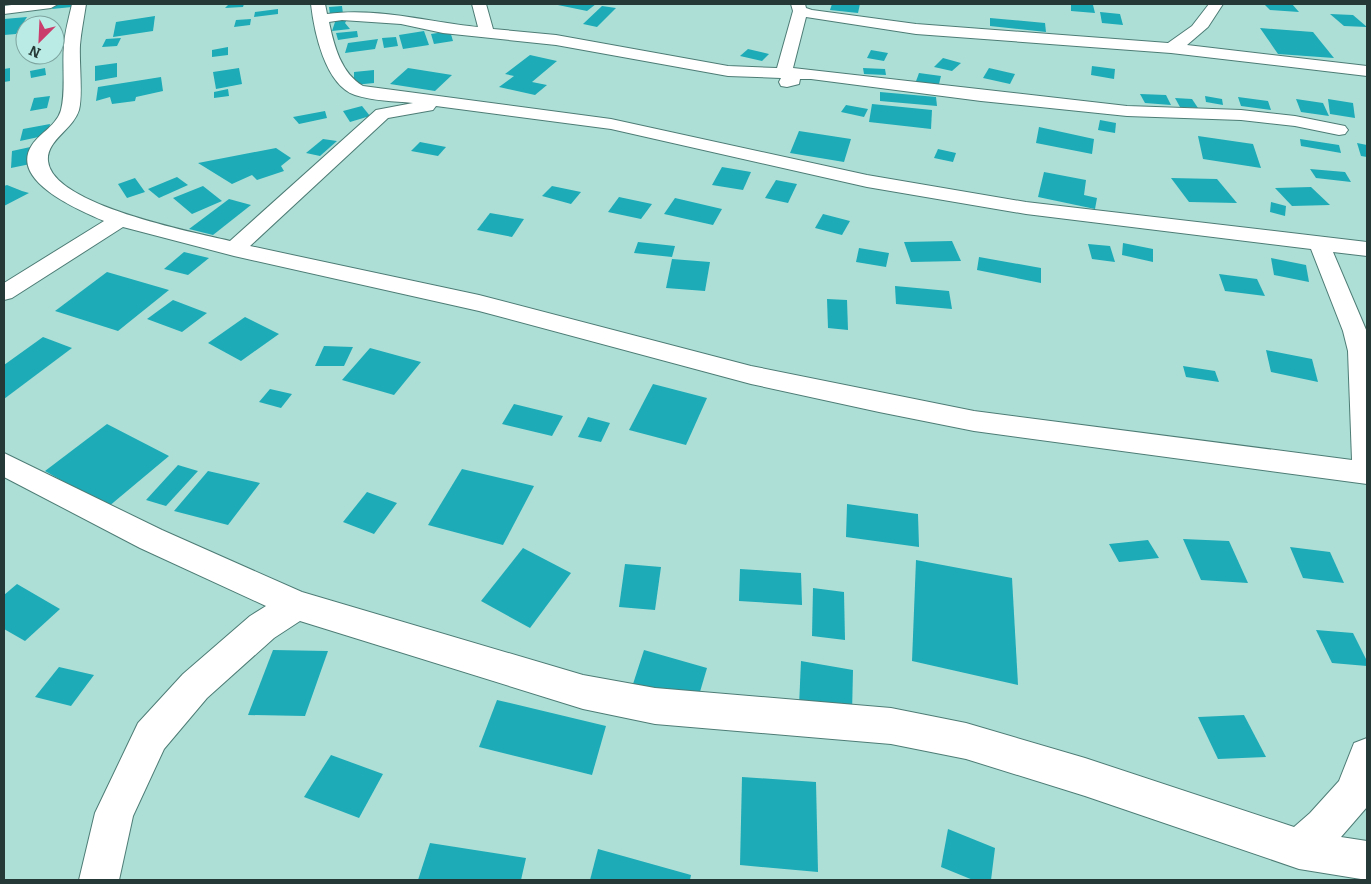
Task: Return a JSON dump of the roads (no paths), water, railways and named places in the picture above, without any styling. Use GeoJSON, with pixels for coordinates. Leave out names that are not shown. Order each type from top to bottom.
{"type":"FeatureCollection","features":[{"type":"Feature","properties":{"kind":"street"},"geometry":{"type":"LineString","coordinates":[[4,10],[51,4]]}},
{"type":"Feature","properties":{"kind":"street"},"geometry":{"type":"LineString","coordinates":[[79,4],[72,44],[70,110],[40,147],[38,160],[41,173],[54,186],[84,205],[120,220],[234,250],[479,303],[752,375],[879,402],[1002,425],[1367,473],[1360,352],[1355,331],[1319,244]]}},
{"type":"Feature","properties":{"kind":"street"},"geometry":{"type":"LineString","coordinates":[[479,4],[487,33]]}},
{"type":"Feature","properties":{"kind":"street"},"geometry":{"type":"LineString","coordinates":[[1171,48],[1195,32],[1207,21],[1216,4]]}},
{"type":"Feature","properties":{"kind":"street"},"geometry":{"type":"LineString","coordinates":[[784,72],[799,7],[833,18],[916,29],[1171,48],[1367,71]]}},
{"type":"Feature","properties":{"kind":"street"},"geometry":{"type":"LineString","coordinates":[[401,20],[415,9]]}},
{"type":"Feature","properties":{"kind":"street"},"geometry":{"type":"LineString","coordinates":[[1339,130],[1294,121],[1241,115],[1127,111],[784,72],[728,71],[699,68],[556,40],[487,33],[401,20],[342,16],[320,11],[329,54],[352,88],[359,91],[611,124],[867,181],[1026,208],[1367,249]]}},
{"type":"Feature","properties":{"kind":"street"},"geometry":{"type":"LineString","coordinates":[[716,86],[772,84],[793,80],[784,72]]}},
{"type":"Feature","properties":{"kind":"street"},"geometry":{"type":"LineString","coordinates":[[359,91],[382,114]]}},
{"type":"Feature","properties":{"kind":"street"},"geometry":{"type":"LineString","coordinates":[[234,250],[382,114],[453,102]]}},
{"type":"Feature","properties":{"kind":"street"},"geometry":{"type":"LineString","coordinates":[[4,292],[120,220]]}},
{"type":"Feature","properties":{"kind":"street"},"geometry":{"type":"LineString","coordinates":[[4,464],[151,539],[297,606],[583,692],[655,706],[890,726],[966,741],[1085,777],[1299,849],[1367,860]]}},
{"type":"Feature","properties":{"kind":"street"},"geometry":{"type":"LineString","coordinates":[[99,880],[114,813],[151,736],[195,686],[228,656],[262,627],[297,606]]}},
{"type":"Feature","properties":{"kind":"street"},"geometry":{"type":"LineString","coordinates":[[1299,849],[1324,827],[1354,793],[1367,756]]}}]}
